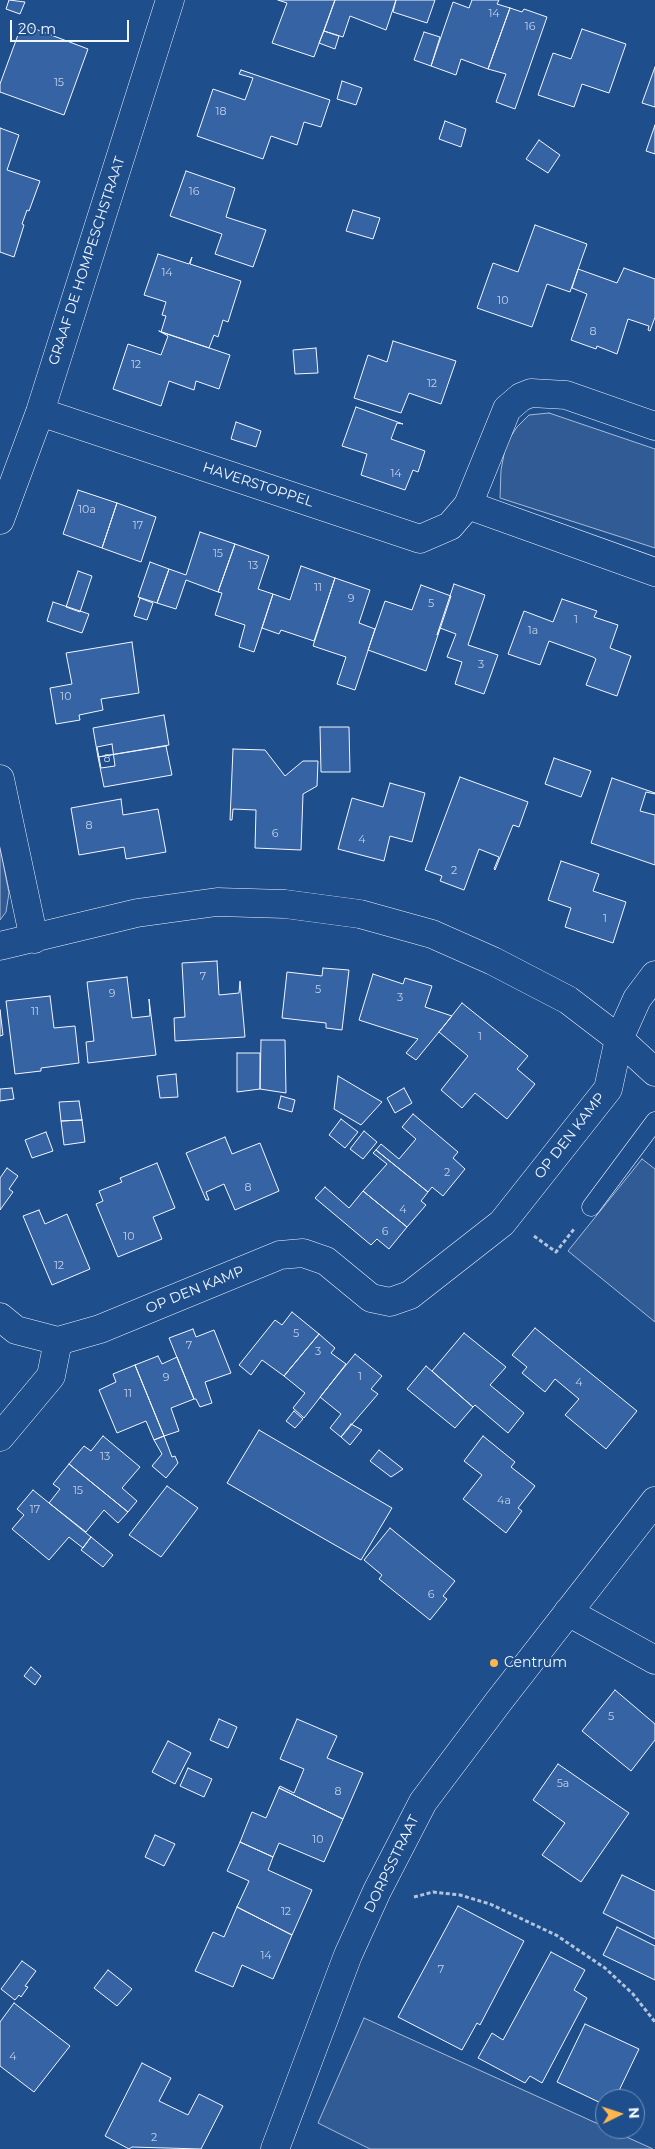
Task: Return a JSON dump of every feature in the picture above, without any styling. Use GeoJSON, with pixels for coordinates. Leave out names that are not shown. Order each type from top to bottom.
{"type":"FeatureCollection","features":[{"type":"Feature","properties":{"kind":"street","name":"GRAAF DE HOMPESCHSTRAAT"},"geometry":{"type":"LineString","coordinates":[[0,520],[40,412],[170,0]]}},
{"type":"Feature","properties":{"kind":"street","name":"HAVERSTOPPEL"},"geometry":{"type":"LineString","coordinates":[[40,412],[420,539],[450,526],[468,506],[507,409],[531,393],[566,395],[655,426]]}},
{"type":"Feature","properties":{"kind":"street"},"geometry":{"type":"LineString","coordinates":[[468,506],[655,572]]}},
{"type":"Feature","properties":{"kind":"street"},"geometry":{"type":"LineString","coordinates":[[0,779],[34,939]]}},
{"type":"Feature","properties":{"kind":"street"},"geometry":{"type":"LineString","coordinates":[[0,946],[137,912],[217,902],[285,904],[360,914],[432,934],[493,961],[568,1000],[619,1039],[655,1072]]}},
{"type":"Feature","properties":{"kind":"street","name":"OP DEN KAMP"},"geometry":{"type":"LineString","coordinates":[[0,1317],[16,1330],[58,1341],[100,1330],[280,1255],[303,1252],[326,1261],[371,1298],[390,1302],[410,1295],[502,1223],[608,1089],[619,1039],[637,999],[655,975]]}},
{"type":"Feature","properties":{"kind":"street"},"geometry":{"type":"LineString","coordinates":[[0,1437],[51,1376],[58,1341]]}},
{"type":"Feature","properties":{"kind":"street","name":"DORPSSTRAAT"},"geometry":{"type":"LineString","coordinates":[[275,2149],[348,1954],[377,1891],[422,1802],[655,1501]]}},
{"type":"Feature","properties":{"kind":"street"},"geometry":{"type":"LineString","coordinates":[[568,1612],[655,1660]]}},
{"type":"Feature","properties":{"kind":"lane"},"geometry":{"type":"LineString","coordinates":[[591,1207],[655,1121]]}},
{"type":"Feature","properties":{"kind":"path"},"geometry":{"type":"LineString","coordinates":[[508,1216],[556,1252],[591,1207]]}},
{"type":"Feature","properties":{"kind":"path"},"geometry":{"type":"LineString","coordinates":[[377,1891],[406,1899],[433,1892],[460,1895],[490,1904],[556,1935],[605,1968],[633,1994],[655,2022]]}},
{"type":"Feature","properties":{"kind":"shaded area"},"geometry":{"type":"Polygon","coordinates":[[[549,413],[655,449],[655,548],[500,498],[501,470],[506,444],[517,427],[529,415],[549,413]]]}},
{"type":"Feature","properties":{"kind":"shaded area"},"geometry":{"type":"Polygon","coordinates":[[[0,848],[9,893],[6,912],[0,920],[0,848]]]}},
{"type":"Feature","properties":{"kind":"shaded area"},"geometry":{"type":"Polygon","coordinates":[[[642,1159],[655,1169],[655,1322],[568,1251],[642,1159]]]}},
{"type":"Feature","properties":{"kind":"shaded area"},"geometry":{"type":"Polygon","coordinates":[[[364,2018],[595,2122],[595,2139],[631,2139],[653,2149],[370,2149],[318,2123],[364,2018]]]}},
{"type":"Feature","properties":{"kind":"building"},"geometry":{"type":"Polygon","coordinates":[[[9,0],[25,2],[20,14],[6,9],[9,0]]]}},
{"type":"Feature","properties":{"kind":"building"},"geometry":{"type":"Polygon","coordinates":[[[278,0],[335,0],[314,57],[272,43],[287,3],[278,0]]]}},
{"type":"Feature","properties":{"kind":"building"},"geometry":{"type":"Polygon","coordinates":[[[335,0],[396,0],[386,30],[350,16],[343,37],[324,31],[335,0]]]}},
{"type":"Feature","properties":{"kind":"building"},"geometry":{"type":"Polygon","coordinates":[[[396,0],[435,0],[427,23],[393,12],[396,0]]]}},
{"type":"Feature","properties":{"kind":"building"},"geometry":{"type":"Polygon","coordinates":[[[472,0],[499,0],[497,4],[510,8],[488,69],[461,59],[456,75],[431,66],[453,2],[469,8],[472,0]]]}},
{"type":"Feature","properties":{"kind":"building"},"geometry":{"type":"Polygon","coordinates":[[[510,8],[522,12],[524,9],[547,17],[515,109],[496,102],[506,74],[488,69],[510,8]]]}},
{"type":"Feature","properties":{"kind":"building"},"geometry":{"type":"Polygon","coordinates":[[[22,24],[88,49],[64,115],[0,92],[0,84],[22,24]]]}},
{"type":"Feature","properties":{"kind":"building"},"geometry":{"type":"Polygon","coordinates":[[[582,29],[626,44],[609,93],[582,84],[574,107],[538,95],[553,53],[571,59],[582,29]]]}},
{"type":"Feature","properties":{"kind":"building"},"geometry":{"type":"Polygon","coordinates":[[[324,31],[339,36],[335,49],[319,43],[324,31]]]}},
{"type":"Feature","properties":{"kind":"building"},"geometry":{"type":"Polygon","coordinates":[[[424,32],[440,37],[431,66],[414,60],[424,32]]]}},
{"type":"Feature","properties":{"kind":"building"},"geometry":{"type":"Polygon","coordinates":[[[655,67],[655,107],[642,103],[655,67]]]}},
{"type":"Feature","properties":{"kind":"building"},"geometry":{"type":"Polygon","coordinates":[[[241,70],[330,100],[321,127],[304,122],[297,145],[271,136],[263,159],[197,136],[213,89],[245,100],[253,78],[239,74],[241,70]]]}},
{"type":"Feature","properties":{"kind":"building"},"geometry":{"type":"Polygon","coordinates":[[[342,81],[362,88],[356,105],[337,99],[342,81]]]}},
{"type":"Feature","properties":{"kind":"building"},"geometry":{"type":"Polygon","coordinates":[[[445,121],[466,129],[461,147],[439,139],[445,121]]]}},
{"type":"Feature","properties":{"kind":"building"},"geometry":{"type":"Polygon","coordinates":[[[655,125],[655,154],[646,151],[655,125]]]}},
{"type":"Feature","properties":{"kind":"building"},"geometry":{"type":"Polygon","coordinates":[[[0,128],[19,135],[7,170],[40,181],[22,224],[24,225],[14,257],[0,252],[0,128]]]}},
{"type":"Feature","properties":{"kind":"building"},"geometry":{"type":"Polygon","coordinates":[[[539,140],[560,155],[548,173],[526,159],[539,140]]]}},
{"type":"Feature","properties":{"kind":"building"},"geometry":{"type":"Polygon","coordinates":[[[186,171],[235,188],[226,217],[266,230],[253,267],[215,254],[222,234],[170,216],[186,171]]]}},
{"type":"Feature","properties":{"kind":"building"},"geometry":{"type":"Polygon","coordinates":[[[353,210],[380,218],[373,239],[346,231],[353,210]]]}},
{"type":"Feature","properties":{"kind":"building"},"geometry":{"type":"Polygon","coordinates":[[[535,225],[587,244],[570,292],[547,284],[532,327],[477,308],[493,263],[518,272],[535,225]]]}},
{"type":"Feature","properties":{"kind":"building"},"geometry":{"type":"Polygon","coordinates":[[[158,254],[189,264],[192,257],[190,264],[241,281],[228,322],[223,320],[218,337],[214,335],[209,348],[161,332],[166,316],[162,315],[166,302],[144,295],[158,254]]]}},
{"type":"Feature","properties":{"kind":"building"},"geometry":{"type":"Polygon","coordinates":[[[624,268],[655,279],[655,317],[650,331],[648,330],[649,326],[628,319],[617,354],[597,346],[596,349],[571,340],[587,294],[572,288],[578,269],[617,283],[624,268]]]}},
{"type":"Feature","properties":{"kind":"building"},"geometry":{"type":"Polygon","coordinates":[[[159,331],[230,355],[219,389],[196,381],[194,390],[169,381],[161,406],[113,389],[128,344],[161,355],[168,336],[159,331]]]}},
{"type":"Feature","properties":{"kind":"building"},"geometry":{"type":"Polygon","coordinates":[[[393,341],[456,361],[441,404],[409,393],[401,413],[354,398],[368,355],[387,362],[393,341]]]}},
{"type":"Feature","properties":{"kind":"building"},"geometry":{"type":"Polygon","coordinates":[[[316,348],[318,373],[295,374],[293,350],[316,348]]]}},
{"type":"Feature","properties":{"kind":"building"},"geometry":{"type":"Polygon","coordinates":[[[356,407],[403,424],[397,423],[391,439],[425,451],[418,472],[413,470],[405,490],[361,475],[367,454],[342,446],[356,407]]]}},
{"type":"Feature","properties":{"kind":"building"},"geometry":{"type":"Polygon","coordinates":[[[236,422],[261,431],[256,447],[231,439],[236,422]]]}},
{"type":"Feature","properties":{"kind":"building"},"geometry":{"type":"Polygon","coordinates":[[[78,490],[117,503],[102,548],[63,534],[78,490]]]}},
{"type":"Feature","properties":{"kind":"building"},"geometry":{"type":"Polygon","coordinates":[[[117,503],[156,517],[141,562],[102,548],[117,503]]]}},
{"type":"Feature","properties":{"kind":"building"},"geometry":{"type":"Polygon","coordinates":[[[200,532],[235,544],[218,592],[186,580],[176,609],[157,603],[169,569],[186,575],[200,532]]]}},
{"type":"Feature","properties":{"kind":"building"},"geometry":{"type":"Polygon","coordinates":[[[235,544],[269,556],[258,589],[273,594],[254,652],[239,647],[245,625],[215,615],[222,593],[218,592],[235,544]]]}},
{"type":"Feature","properties":{"kind":"building"},"geometry":{"type":"Polygon","coordinates":[[[150,562],[169,569],[157,603],[138,597],[150,562]]]}},
{"type":"Feature","properties":{"kind":"building"},"geometry":{"type":"Polygon","coordinates":[[[301,566],[335,578],[314,641],[281,630],[279,634],[262,628],[273,594],[290,600],[301,566]]]}},
{"type":"Feature","properties":{"kind":"building"},"geometry":{"type":"Polygon","coordinates":[[[78,571],[92,576],[80,612],[66,607],[78,571]]]}},
{"type":"Feature","properties":{"kind":"building"},"geometry":{"type":"Polygon","coordinates":[[[335,578],[370,590],[359,623],[375,629],[355,690],[337,684],[346,657],[313,646],[335,578]]]}},
{"type":"Feature","properties":{"kind":"building"},"geometry":{"type":"Polygon","coordinates":[[[454,584],[485,595],[468,645],[498,655],[484,694],[455,684],[462,662],[447,657],[456,634],[440,628],[437,635],[454,584]]]}},
{"type":"Feature","properties":{"kind":"building"},"geometry":{"type":"Polygon","coordinates":[[[421,585],[451,596],[426,671],[368,650],[385,601],[412,610],[421,585]]]}},
{"type":"Feature","properties":{"kind":"building"},"geometry":{"type":"Polygon","coordinates":[[[140,598],[153,603],[147,620],[134,616],[140,598]]]}},
{"type":"Feature","properties":{"kind":"building"},"geometry":{"type":"Polygon","coordinates":[[[562,599],[597,611],[594,617],[618,625],[610,648],[631,656],[617,696],[586,685],[596,659],[593,657],[549,641],[540,665],[508,654],[524,611],[553,622],[562,599]]]}},
{"type":"Feature","properties":{"kind":"building"},"geometry":{"type":"Polygon","coordinates":[[[53,602],[89,614],[82,633],[47,621],[53,602]]]}},
{"type":"Feature","properties":{"kind":"building"},"geometry":{"type":"Polygon","coordinates":[[[132,642],[139,693],[101,699],[103,710],[79,715],[80,720],[56,724],[50,688],[72,684],[66,653],[132,642]]]}},
{"type":"Feature","properties":{"kind":"building"},"geometry":{"type":"Polygon","coordinates":[[[164,715],[169,745],[98,757],[93,728],[164,715]]]}},
{"type":"Feature","properties":{"kind":"building"},"geometry":{"type":"Polygon","coordinates":[[[320,727],[349,727],[350,772],[321,772],[320,727]]]}},
{"type":"Feature","properties":{"kind":"building"},"geometry":{"type":"Polygon","coordinates":[[[112,744],[115,766],[101,768],[97,747],[112,744]]]}},
{"type":"Feature","properties":{"kind":"building"},"geometry":{"type":"Polygon","coordinates":[[[166,746],[172,775],[104,787],[98,757],[166,746]]]}},
{"type":"Feature","properties":{"kind":"building"},"geometry":{"type":"Polygon","coordinates":[[[233,749],[265,750],[285,776],[303,761],[318,761],[317,786],[303,794],[301,850],[255,848],[256,810],[233,809],[232,820],[230,820],[233,749]]]}},
{"type":"Feature","properties":{"kind":"building"},"geometry":{"type":"Polygon","coordinates":[[[554,758],[591,771],[581,797],[545,784],[554,758]]]}},
{"type":"Feature","properties":{"kind":"building"},"geometry":{"type":"Polygon","coordinates":[[[460,777],[528,802],[519,827],[513,825],[495,870],[499,857],[479,849],[464,890],[440,881],[442,876],[425,870],[460,777]]]}},
{"type":"Feature","properties":{"kind":"building"},"geometry":{"type":"Polygon","coordinates":[[[612,778],[655,793],[646,792],[640,811],[655,815],[655,865],[591,843],[612,778]]]}},
{"type":"Feature","properties":{"kind":"building"},"geometry":{"type":"Polygon","coordinates":[[[390,783],[425,793],[412,842],[390,836],[384,861],[338,849],[352,798],[383,807],[390,783]]]}},
{"type":"Feature","properties":{"kind":"building"},"geometry":{"type":"Polygon","coordinates":[[[121,799],[123,815],[158,809],[166,852],[126,859],[124,847],[79,855],[71,808],[121,799]]]}},
{"type":"Feature","properties":{"kind":"building"},"geometry":{"type":"Polygon","coordinates":[[[561,861],[599,874],[593,891],[626,902],[613,943],[565,927],[571,908],[548,900],[561,861]]]}},
{"type":"Feature","properties":{"kind":"building"},"geometry":{"type":"Polygon","coordinates":[[[217,961],[219,995],[239,993],[240,981],[245,1037],[175,1041],[174,1018],[185,1017],[182,963],[217,961]]]}},
{"type":"Feature","properties":{"kind":"building"},"geometry":{"type":"Polygon","coordinates":[[[323,968],[349,970],[342,1030],[326,1028],[326,1023],[282,1018],[287,972],[322,976],[323,968]]]}},
{"type":"Feature","properties":{"kind":"building"},"geometry":{"type":"Polygon","coordinates":[[[373,974],[403,984],[405,978],[432,986],[425,1007],[452,1016],[416,1060],[406,1053],[418,1039],[359,1020],[373,974]]]}},
{"type":"Feature","properties":{"kind":"building"},"geometry":{"type":"Polygon","coordinates":[[[127,977],[132,1018],[150,1016],[149,999],[156,1055],[88,1063],[86,1042],[94,1041],[87,982],[127,977]]]}},
{"type":"Feature","properties":{"kind":"building"},"geometry":{"type":"Polygon","coordinates":[[[50,996],[54,1028],[75,1026],[79,1063],[41,1068],[41,1071],[15,1074],[6,1001],[50,996]]]}},
{"type":"Feature","properties":{"kind":"building"},"geometry":{"type":"Polygon","coordinates":[[[462,1003],[528,1056],[517,1069],[535,1084],[507,1119],[475,1093],[462,1108],[441,1090],[468,1056],[439,1032],[462,1003]]]}},
{"type":"Feature","properties":{"kind":"building"},"geometry":{"type":"Polygon","coordinates":[[[0,1010],[3,1035],[0,1036],[0,1010]]]}},
{"type":"Feature","properties":{"kind":"building"},"geometry":{"type":"Polygon","coordinates":[[[261,1040],[285,1040],[286,1093],[260,1089],[261,1040]]]}},
{"type":"Feature","properties":{"kind":"building"},"geometry":{"type":"Polygon","coordinates":[[[237,1053],[260,1053],[260,1089],[237,1092],[237,1053]]]}},
{"type":"Feature","properties":{"kind":"building"},"geometry":{"type":"Polygon","coordinates":[[[176,1074],[178,1097],[160,1098],[157,1076],[176,1074]]]}},
{"type":"Feature","properties":{"kind":"building"},"geometry":{"type":"Polygon","coordinates":[[[338,1076],[382,1102],[361,1125],[334,1109],[338,1076]]]}},
{"type":"Feature","properties":{"kind":"building"},"geometry":{"type":"Polygon","coordinates":[[[12,1088],[14,1099],[0,1101],[0,1089],[12,1088]]]}},
{"type":"Feature","properties":{"kind":"building"},"geometry":{"type":"Polygon","coordinates":[[[404,1088],[412,1103],[395,1113],[387,1098],[404,1088]]]}},
{"type":"Feature","properties":{"kind":"building"},"geometry":{"type":"Polygon","coordinates":[[[281,1096],[295,1100],[292,1112],[278,1108],[281,1096]]]}},
{"type":"Feature","properties":{"kind":"building"},"geometry":{"type":"Polygon","coordinates":[[[79,1101],[82,1120],[61,1121],[59,1102],[79,1101]]]}},
{"type":"Feature","properties":{"kind":"building"},"geometry":{"type":"Polygon","coordinates":[[[413,1114],[458,1152],[453,1158],[465,1169],[443,1196],[432,1187],[428,1192],[376,1150],[381,1144],[399,1159],[416,1139],[402,1127],[413,1114]]]}},
{"type":"Feature","properties":{"kind":"building"},"geometry":{"type":"Polygon","coordinates":[[[341,1119],[358,1132],[345,1148],[329,1135],[341,1119]]]}},
{"type":"Feature","properties":{"kind":"building"},"geometry":{"type":"Polygon","coordinates":[[[82,1120],[85,1142],[64,1145],[61,1121],[82,1120]]]}},
{"type":"Feature","properties":{"kind":"building"},"geometry":{"type":"Polygon","coordinates":[[[364,1131],[377,1142],[363,1159],[350,1149],[364,1131]]]}},
{"type":"Feature","properties":{"kind":"building"},"geometry":{"type":"Polygon","coordinates":[[[46,1132],[53,1151],[32,1158],[25,1140],[46,1132]]]}},
{"type":"Feature","properties":{"kind":"building"},"geometry":{"type":"Polygon","coordinates":[[[225,1137],[232,1154],[260,1143],[279,1191],[235,1210],[224,1184],[206,1192],[209,1200],[206,1200],[186,1153],[225,1137]]]}},
{"type":"Feature","properties":{"kind":"building"},"geometry":{"type":"Polygon","coordinates":[[[376,1150],[428,1192],[421,1201],[426,1205],[407,1227],[363,1191],[387,1164],[373,1153],[376,1150]]]}},
{"type":"Feature","properties":{"kind":"building"},"geometry":{"type":"Polygon","coordinates":[[[157,1163],[175,1208],[153,1217],[162,1239],[118,1257],[96,1204],[103,1201],[99,1191],[122,1182],[120,1178],[157,1163]]]}},
{"type":"Feature","properties":{"kind":"building"},"geometry":{"type":"Polygon","coordinates":[[[7,1168],[18,1176],[9,1189],[13,1192],[0,1210],[0,1178],[7,1168]]]}},
{"type":"Feature","properties":{"kind":"building"},"geometry":{"type":"Polygon","coordinates":[[[325,1187],[349,1208],[363,1191],[407,1227],[389,1249],[377,1239],[371,1245],[315,1198],[325,1187]]]}},
{"type":"Feature","properties":{"kind":"building"},"geometry":{"type":"Polygon","coordinates":[[[39,1210],[45,1224],[67,1214],[90,1269],[52,1285],[23,1216],[39,1210]]]}},
{"type":"Feature","properties":{"kind":"building"},"geometry":{"type":"Polygon","coordinates":[[[292,1312],[319,1334],[284,1376],[262,1360],[251,1375],[239,1365],[275,1320],[282,1325],[292,1312]]]}},
{"type":"Feature","properties":{"kind":"building"},"geometry":{"type":"Polygon","coordinates":[[[535,1328],[637,1411],[606,1449],[565,1415],[579,1399],[555,1379],[545,1392],[522,1373],[527,1367],[512,1355],[535,1328]]]}},
{"type":"Feature","properties":{"kind":"building"},"geometry":{"type":"Polygon","coordinates":[[[193,1329],[196,1337],[214,1330],[231,1373],[205,1382],[212,1403],[200,1407],[196,1399],[194,1399],[169,1338],[193,1329]]]}},
{"type":"Feature","properties":{"kind":"building"},"geometry":{"type":"Polygon","coordinates":[[[464,1333],[506,1367],[490,1385],[524,1413],[508,1433],[475,1405],[473,1407],[432,1371],[464,1333]]]}},
{"type":"Feature","properties":{"kind":"building"},"geometry":{"type":"Polygon","coordinates":[[[319,1334],[335,1348],[331,1353],[346,1364],[304,1418],[293,1408],[305,1393],[284,1376],[319,1334]]]}},
{"type":"Feature","properties":{"kind":"building"},"geometry":{"type":"Polygon","coordinates":[[[355,1354],[382,1376],[371,1389],[378,1394],[341,1437],[330,1428],[341,1414],[320,1397],[355,1354]]]}},
{"type":"Feature","properties":{"kind":"building"},"geometry":{"type":"Polygon","coordinates":[[[158,1356],[162,1364],[177,1357],[194,1399],[171,1408],[179,1431],[164,1436],[135,1365],[158,1356]]]}},
{"type":"Feature","properties":{"kind":"building"},"geometry":{"type":"Polygon","coordinates":[[[135,1365],[164,1436],[154,1440],[146,1421],[117,1433],[99,1390],[116,1382],[113,1374],[135,1365]]]}},
{"type":"Feature","properties":{"kind":"building"},"geometry":{"type":"Polygon","coordinates":[[[426,1366],[473,1407],[455,1428],[407,1389],[426,1366]]]}},
{"type":"Feature","properties":{"kind":"building"},"geometry":{"type":"Polygon","coordinates":[[[294,1411],[303,1419],[295,1428],[286,1421],[294,1411]]]}},
{"type":"Feature","properties":{"kind":"building"},"geometry":{"type":"Polygon","coordinates":[[[351,1424],[362,1430],[350,1445],[341,1437],[351,1424]]]}},
{"type":"Feature","properties":{"kind":"building"},"geometry":{"type":"Polygon","coordinates":[[[259,1430],[392,1508],[361,1560],[227,1483],[259,1430]]]}},
{"type":"Feature","properties":{"kind":"building"},"geometry":{"type":"Polygon","coordinates":[[[103,1436],[140,1467],[122,1488],[137,1501],[128,1512],[69,1464],[84,1446],[91,1451],[103,1436]]]}},
{"type":"Feature","properties":{"kind":"building"},"geometry":{"type":"Polygon","coordinates":[[[164,1436],[172,1457],[175,1456],[178,1463],[166,1478],[152,1466],[162,1454],[154,1440],[164,1436]]]}},
{"type":"Feature","properties":{"kind":"building"},"geometry":{"type":"Polygon","coordinates":[[[483,1436],[515,1462],[511,1467],[535,1486],[518,1508],[522,1511],[506,1533],[463,1499],[482,1475],[464,1461],[483,1436]]]}},
{"type":"Feature","properties":{"kind":"building"},"geometry":{"type":"Polygon","coordinates":[[[379,1450],[403,1469],[391,1477],[370,1461],[379,1450]]]}},
{"type":"Feature","properties":{"kind":"building"},"geometry":{"type":"Polygon","coordinates":[[[69,1464],[128,1512],[118,1523],[104,1510],[86,1532],[49,1503],[60,1489],[53,1484],[69,1464]]]}},
{"type":"Feature","properties":{"kind":"building"},"geometry":{"type":"Polygon","coordinates":[[[167,1486],[198,1508],[161,1557],[129,1535],[167,1486]]]}},
{"type":"Feature","properties":{"kind":"building"},"geometry":{"type":"Polygon","coordinates":[[[33,1490],[91,1537],[83,1548],[69,1537],[49,1560],[12,1529],[24,1515],[17,1509],[33,1490]]]}},
{"type":"Feature","properties":{"kind":"building"},"geometry":{"type":"Polygon","coordinates":[[[390,1528],[455,1581],[443,1596],[447,1599],[430,1620],[379,1579],[382,1575],[364,1560],[390,1528]]]}},
{"type":"Feature","properties":{"kind":"building"},"geometry":{"type":"Polygon","coordinates":[[[91,1537],[113,1555],[103,1567],[81,1550],[91,1537]]]}},
{"type":"Feature","properties":{"kind":"building"},"geometry":{"type":"Polygon","coordinates":[[[31,1667],[41,1676],[35,1685],[24,1676],[31,1667]]]}},
{"type":"Feature","properties":{"kind":"building"},"geometry":{"type":"Polygon","coordinates":[[[615,1690],[655,1724],[655,1740],[631,1771],[582,1731],[615,1690]]]}},
{"type":"Feature","properties":{"kind":"building"},"geometry":{"type":"Polygon","coordinates":[[[219,1719],[237,1727],[228,1748],[210,1740],[219,1719]]]}},
{"type":"Feature","properties":{"kind":"building"},"geometry":{"type":"Polygon","coordinates":[[[297,1719],[337,1736],[327,1758],[363,1773],[343,1819],[279,1788],[280,1786],[294,1793],[304,1769],[280,1759],[297,1719]]]}},
{"type":"Feature","properties":{"kind":"building"},"geometry":{"type":"Polygon","coordinates":[[[168,1741],[191,1753],[175,1784],[152,1772],[168,1741]]]}},
{"type":"Feature","properties":{"kind":"building"},"geometry":{"type":"Polygon","coordinates":[[[558,1764],[629,1813],[581,1882],[542,1855],[565,1823],[533,1800],[558,1764]]]}},
{"type":"Feature","properties":{"kind":"building"},"geometry":{"type":"Polygon","coordinates":[[[188,1768],[212,1779],[204,1797],[180,1786],[188,1768]]]}},
{"type":"Feature","properties":{"kind":"building"},"geometry":{"type":"Polygon","coordinates":[[[279,1788],[343,1819],[324,1862],[279,1843],[273,1857],[240,1842],[252,1812],[266,1818],[279,1788]]]}},
{"type":"Feature","properties":{"kind":"building"},"geometry":{"type":"Polygon","coordinates":[[[155,1835],[175,1844],[164,1866],[145,1857],[155,1835]]]}},
{"type":"Feature","properties":{"kind":"building"},"geometry":{"type":"Polygon","coordinates":[[[240,1842],[273,1857],[268,1870],[312,1890],[292,1935],[237,1907],[249,1881],[227,1871],[240,1842]]]}},
{"type":"Feature","properties":{"kind":"building"},"geometry":{"type":"Polygon","coordinates":[[[622,1875],[655,1891],[655,1939],[603,1913],[622,1875]]]}},
{"type":"Feature","properties":{"kind":"building"},"geometry":{"type":"Polygon","coordinates":[[[458,1906],[524,1941],[480,2025],[477,2023],[462,2050],[398,2017],[458,1906]]]}},
{"type":"Feature","properties":{"kind":"building"},"geometry":{"type":"Polygon","coordinates":[[[237,1907],[292,1935],[273,1979],[242,1965],[233,1987],[195,1971],[213,1932],[224,1937],[237,1907]]]}},
{"type":"Feature","properties":{"kind":"building"},"geometry":{"type":"Polygon","coordinates":[[[617,1927],[655,1946],[655,1980],[603,1955],[617,1927]]]}},
{"type":"Feature","properties":{"kind":"building"},"geometry":{"type":"Polygon","coordinates":[[[551,1952],[585,1970],[574,1990],[587,1998],[542,2083],[530,2076],[525,2083],[478,2058],[492,2033],[503,2040],[551,1952]]]}},
{"type":"Feature","properties":{"kind":"building"},"geometry":{"type":"Polygon","coordinates":[[[22,1961],[36,1971],[25,1986],[28,1987],[21,1997],[19,1995],[15,2000],[1,1989],[22,1961]]]}},
{"type":"Feature","properties":{"kind":"building"},"geometry":{"type":"Polygon","coordinates":[[[108,1970],[132,1989],[117,2006],[94,1988],[108,1970]]]}},
{"type":"Feature","properties":{"kind":"building"},"geometry":{"type":"Polygon","coordinates":[[[14,2003],[70,2046],[34,2092],[0,2066],[0,2022],[14,2003]]]}},
{"type":"Feature","properties":{"kind":"building"},"geometry":{"type":"Polygon","coordinates":[[[585,2024],[639,2049],[620,2089],[595,2089],[595,2100],[557,2082],[585,2024]]]}},
{"type":"Feature","properties":{"kind":"building"},"geometry":{"type":"Polygon","coordinates":[[[142,2063],[171,2078],[159,2101],[188,2115],[199,2094],[223,2106],[201,2149],[132,2147],[129,2149],[105,2136],[142,2063]]]}},
{"type":"Feature","properties":{"kind":"place","name":"Centrum"},"geometry":{"type":"Point","coordinates":[494,1663]}}]}
